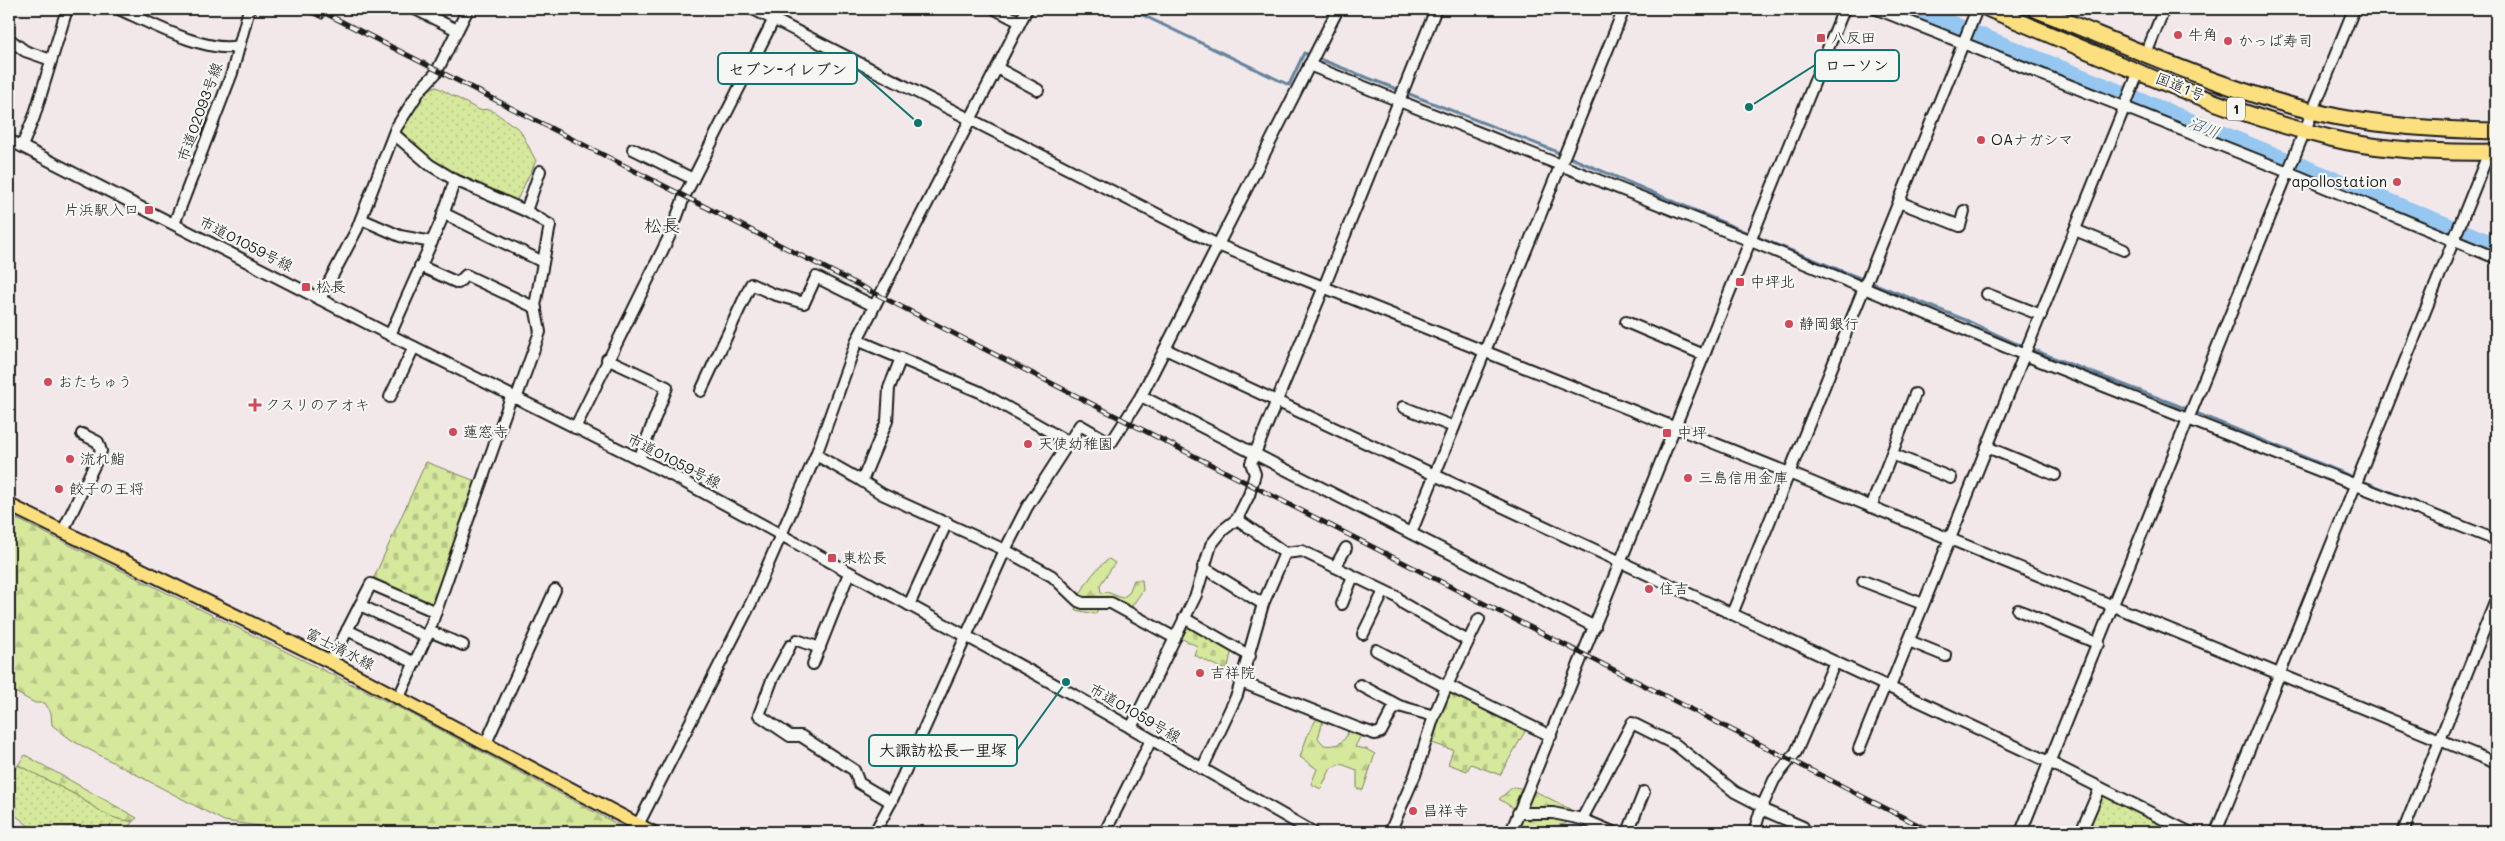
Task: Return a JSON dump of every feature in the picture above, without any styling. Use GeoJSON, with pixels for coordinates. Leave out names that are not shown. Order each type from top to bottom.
{"type":"FeatureCollection","features":[{"type":"Feature","properties":{"kind":"highway","name":"国道1号"},"geometry":{"type":"LineString","coordinates":[[1989,9],[2136,77],[2271,122],[2371,145],[2492,152]]}},
{"type":"Feature","properties":{"kind":"highway","name":"国道1号"},"geometry":{"type":"LineString","coordinates":[[2035,9],[2146,54],[2277,101],[2375,123],[2421,128],[2496,131]]}},
{"type":"Feature","properties":{"kind":"main road","name":"富士清水線"},"geometry":{"type":"LineString","coordinates":[[9,505],[331,662],[652,832]]}},
{"type":"Feature","properties":{"kind":"street"},"geometry":{"type":"LineString","coordinates":[[22,146],[34,117],[67,9]]}},
{"type":"Feature","properties":{"kind":"street"},"geometry":{"type":"LineString","coordinates":[[119,9],[184,38],[225,47],[238,46]]}},
{"type":"Feature","properties":{"kind":"street","name":"市道02093号線"},"geometry":{"type":"LineString","coordinates":[[174,224],[236,58],[249,9]]}},
{"type":"Feature","properties":{"kind":"street"},"geometry":{"type":"LineString","coordinates":[[415,9],[457,30]]}},
{"type":"Feature","properties":{"kind":"street"},"geometry":{"type":"LineString","coordinates":[[320,299],[361,220],[394,134],[420,90],[437,70],[468,9]]}},
{"type":"Feature","properties":{"kind":"street"},"geometry":{"type":"LineString","coordinates":[[753,9],[1218,245],[1789,473],[2496,763]]}},
{"type":"Feature","properties":{"kind":"street"},"geometry":{"type":"LineString","coordinates":[[575,428],[607,359],[671,234],[684,197],[779,9]]}},
{"type":"Feature","properties":{"kind":"street"},"geometry":{"type":"LineString","coordinates":[[994,9],[1020,22]]}},
{"type":"Feature","properties":{"kind":"street"},"geometry":{"type":"LineString","coordinates":[[638,825],[726,655],[781,536],[816,455],[857,340],[1027,9]]}},
{"type":"Feature","properties":{"kind":"street"},"geometry":{"type":"LineString","coordinates":[[875,832],[891,802],[965,634],[1028,507],[1080,425],[1111,443],[1141,396],[1338,9]]}},
{"type":"Feature","properties":{"kind":"street"},"geometry":{"type":"LineString","coordinates":[[1131,728],[1196,595],[1211,545],[1223,530],[1237,519],[1252,486],[1254,474],[1251,463],[1254,455],[1436,9]]}},
{"type":"Feature","properties":{"kind":"street"},"geometry":{"type":"LineString","coordinates":[[1411,533],[1483,350],[1624,9]]}},
{"type":"Feature","properties":{"kind":"street"},"geometry":{"type":"LineString","coordinates":[[1511,832],[1844,9]]}},
{"type":"Feature","properties":{"kind":"street"},"geometry":{"type":"LineString","coordinates":[[1876,9],[1963,40],[2124,106],[2289,170],[2496,258]]}},
{"type":"Feature","properties":{"kind":"street"},"geometry":{"type":"LineString","coordinates":[[2146,54],[2164,9]]}},
{"type":"Feature","properties":{"kind":"street"},"geometry":{"type":"LineString","coordinates":[[2021,832],[2114,607],[2188,417],[2354,9]]}},
{"type":"Feature","properties":{"kind":"street"},"geometry":{"type":"LineString","coordinates":[[1732,614],[1865,288],[1963,40],[1976,13]]}},
{"type":"Feature","properties":{"kind":"street"},"geometry":{"type":"LineString","coordinates":[[9,39],[25,51],[51,60]]}},
{"type":"Feature","properties":{"kind":"street"},"geometry":{"type":"LineString","coordinates":[[1310,65],[1751,241],[2025,355],[2188,417],[2496,540]]}},
{"type":"Feature","properties":{"kind":"street"},"geometry":{"type":"LineString","coordinates":[[997,68],[1038,90]]}},
{"type":"Feature","properties":{"kind":"street"},"geometry":{"type":"LineString","coordinates":[[1859,749],[1908,641],[2136,77]]}},
{"type":"Feature","properties":{"kind":"street"},"geometry":{"type":"LineString","coordinates":[[394,134],[430,165],[454,180],[526,211],[550,225],[536,308],[540,332],[428,634],[399,697]]}},
{"type":"Feature","properties":{"kind":"street","name":"市道01059号線"},"geometry":{"type":"LineString","coordinates":[[9,140],[514,398],[639,459],[965,634],[1313,832]]}},
{"type":"Feature","properties":{"kind":"street"},"geometry":{"type":"LineString","coordinates":[[633,149],[693,179]]}},
{"type":"Feature","properties":{"kind":"street"},"geometry":{"type":"LineString","coordinates":[[2216,832],[2453,241],[2492,152]]}},
{"type":"Feature","properties":{"kind":"street"},"geometry":{"type":"LineString","coordinates":[[526,211],[540,171]]}},
{"type":"Feature","properties":{"kind":"street"},"geometry":{"type":"LineString","coordinates":[[390,335],[432,242],[454,180]]}},
{"type":"Feature","properties":{"kind":"street"},"geometry":{"type":"LineString","coordinates":[[1899,202],[1960,226],[1964,211]]}},
{"type":"Feature","properties":{"kind":"street"},"geometry":{"type":"LineString","coordinates":[[443,214],[543,262]]}},
{"type":"Feature","properties":{"kind":"street"},"geometry":{"type":"LineString","coordinates":[[361,220],[400,236],[432,242]]}},
{"type":"Feature","properties":{"kind":"street"},"geometry":{"type":"LineString","coordinates":[[2074,230],[2124,250]]}},
{"type":"Feature","properties":{"kind":"street"},"geometry":{"type":"LineString","coordinates":[[420,266],[458,283],[466,275],[536,308]]}},
{"type":"Feature","properties":{"kind":"street"},"geometry":{"type":"LineString","coordinates":[[701,391],[751,284],[773,294],[804,303],[816,277],[874,306]]}},
{"type":"Feature","properties":{"kind":"street"},"geometry":{"type":"LineString","coordinates":[[1987,294],[2041,315]]}},
{"type":"Feature","properties":{"kind":"street"},"geometry":{"type":"LineString","coordinates":[[1626,322],[1704,355]]}},
{"type":"Feature","properties":{"kind":"street"},"geometry":{"type":"LineString","coordinates":[[857,340],[980,392],[1070,443]]}},
{"type":"Feature","properties":{"kind":"street"},"geometry":{"type":"LineString","coordinates":[[390,398],[414,347]]}},
{"type":"Feature","properties":{"kind":"street"},"geometry":{"type":"LineString","coordinates":[[1166,349],[2049,762],[2189,832]]}},
{"type":"Feature","properties":{"kind":"street"},"geometry":{"type":"LineString","coordinates":[[862,481],[887,421],[889,388],[901,358]]}},
{"type":"Feature","properties":{"kind":"street"},"geometry":{"type":"LineString","coordinates":[[607,359],[668,387],[639,459]]}},
{"type":"Feature","properties":{"kind":"street"},"geometry":{"type":"LineString","coordinates":[[1871,507],[1914,394]]}},
{"type":"Feature","properties":{"kind":"street"},"geometry":{"type":"LineString","coordinates":[[1141,396],[1595,627]]}},
{"type":"Feature","properties":{"kind":"street"},"geometry":{"type":"LineString","coordinates":[[1403,407],[1454,427]]}},
{"type":"Feature","properties":{"kind":"street"},"geometry":{"type":"LineString","coordinates":[[63,531],[101,451],[98,442],[82,434]]}},
{"type":"Feature","properties":{"kind":"street"},"geometry":{"type":"LineString","coordinates":[[1987,447],[2055,475]]}},
{"type":"Feature","properties":{"kind":"street"},"geometry":{"type":"LineString","coordinates":[[1892,454],[1951,478]]}},
{"type":"Feature","properties":{"kind":"street"},"geometry":{"type":"LineString","coordinates":[[816,455],[882,494],[947,522],[1005,550],[1052,576],[1078,601],[1083,603],[1111,603],[1175,638]]}},
{"type":"Feature","properties":{"kind":"street"},"geometry":{"type":"LineString","coordinates":[[1237,519],[1285,552],[1302,551],[1384,591],[1468,641]]}},
{"type":"Feature","properties":{"kind":"street"},"geometry":{"type":"LineString","coordinates":[[909,604],[947,522]]}},
{"type":"Feature","properties":{"kind":"street"},"geometry":{"type":"LineString","coordinates":[[1335,568],[1346,548]]}},
{"type":"Feature","properties":{"kind":"street"},"geometry":{"type":"LineString","coordinates":[[1202,769],[1241,682],[1250,656],[1263,604],[1285,552]]}},
{"type":"Feature","properties":{"kind":"street"},"geometry":{"type":"LineString","coordinates":[[1203,567],[1263,604]]}},
{"type":"Feature","properties":{"kind":"street"},"geometry":{"type":"LineString","coordinates":[[813,664],[849,572]]}},
{"type":"Feature","properties":{"kind":"street"},"geometry":{"type":"LineString","coordinates":[[1342,604],[1353,576]]}},
{"type":"Feature","properties":{"kind":"street"},"geometry":{"type":"LineString","coordinates":[[1862,581],[1923,604]]}},
{"type":"Feature","properties":{"kind":"street"},"geometry":{"type":"LineString","coordinates":[[331,662],[371,584],[436,612]]}},
{"type":"Feature","properties":{"kind":"street"},"geometry":{"type":"LineString","coordinates":[[486,743],[555,590]]}},
{"type":"Feature","properties":{"kind":"street"},"geometry":{"type":"LineString","coordinates":[[1363,634],[1384,591]]}},
{"type":"Feature","properties":{"kind":"street"},"geometry":{"type":"LineString","coordinates":[[2403,832],[2440,740],[2492,623],[2496,600]]}},
{"type":"Feature","properties":{"kind":"street"},"geometry":{"type":"LineString","coordinates":[[360,605],[428,634],[463,645]]}},
{"type":"Feature","properties":{"kind":"street"},"geometry":{"type":"LineString","coordinates":[[2018,610],[2099,644]]}},
{"type":"Feature","properties":{"kind":"street"},"geometry":{"type":"LineString","coordinates":[[1184,618],[1250,656]]}},
{"type":"Feature","properties":{"kind":"street"},"geometry":{"type":"LineString","coordinates":[[1390,832],[1415,775],[1434,716],[1479,619]]}},
{"type":"Feature","properties":{"kind":"street"},"geometry":{"type":"LineString","coordinates":[[347,630],[415,663]]}},
{"type":"Feature","properties":{"kind":"street"},"geometry":{"type":"LineString","coordinates":[[1908,641],[1946,656]]}},
{"type":"Feature","properties":{"kind":"street"},"geometry":{"type":"LineString","coordinates":[[820,648],[793,643],[772,680],[759,714],[790,736],[801,736],[854,770],[858,783],[891,802]]}},
{"type":"Feature","properties":{"kind":"street"},"geometry":{"type":"LineString","coordinates":[[1376,650],[1551,736]]}},
{"type":"Feature","properties":{"kind":"street"},"geometry":{"type":"LineString","coordinates":[[1754,832],[1761,808],[1774,780],[1796,752],[1835,662]]}},
{"type":"Feature","properties":{"kind":"street"},"geometry":{"type":"LineString","coordinates":[[1241,682],[1375,734],[1381,732],[1392,711],[1399,706]]}},
{"type":"Feature","properties":{"kind":"street"},"geometry":{"type":"LineString","coordinates":[[1360,685],[1399,706],[1434,716]]}},
{"type":"Feature","properties":{"kind":"street"},"geometry":{"type":"LineString","coordinates":[[1582,819],[1632,723],[1676,745],[1735,792],[1761,808],[1803,827]]}},
{"type":"Feature","properties":{"kind":"street"},"geometry":{"type":"LineString","coordinates":[[1105,832],[1151,740]]}},
{"type":"Feature","properties":{"kind":"street"},"geometry":{"type":"LineString","coordinates":[[2081,832],[2100,788]]}},
{"type":"Feature","properties":{"kind":"street"},"geometry":{"type":"LineString","coordinates":[[1628,832],[1644,792]]}},
{"type":"Feature","properties":{"kind":"street"},"geometry":{"type":"LineString","coordinates":[[1518,813],[1553,813],[1582,819],[1613,832]]}},
{"type":"Feature","properties":{"kind":"green space"},"geometry":{"type":"Polygon","coordinates":[[[435,86],[479,110],[490,109],[520,130],[536,161],[516,202],[432,161],[399,132],[422,95],[435,86]]]}},
{"type":"Feature","properties":{"kind":"green space"},"geometry":{"type":"Polygon","coordinates":[[[426,462],[478,482],[432,607],[372,582],[426,462]]]}},
{"type":"Feature","properties":{"kind":"green space"},"geometry":{"type":"Polygon","coordinates":[[[9,515],[394,705],[632,832],[264,832],[259,826],[224,821],[73,741],[52,725],[51,713],[45,703],[35,703],[9,689],[9,515]]]}},
{"type":"Feature","properties":{"kind":"green space"},"geometry":{"type":"Polygon","coordinates":[[[1109,559],[1115,563],[1100,585],[1101,593],[1107,592],[1122,598],[1129,593],[1134,580],[1142,580],[1143,590],[1130,609],[1101,605],[1095,614],[1075,610],[1088,582],[1109,559]]]}},
{"type":"Feature","properties":{"kind":"green space"},"geometry":{"type":"Polygon","coordinates":[[[1184,622],[1232,649],[1227,671],[1194,655],[1197,646],[1178,637],[1184,622]]]}},
{"type":"Feature","properties":{"kind":"green space"},"geometry":{"type":"Polygon","coordinates":[[[1452,691],[1527,728],[1500,775],[1471,764],[1467,771],[1448,764],[1453,750],[1432,743],[1448,692],[1452,691]]]}},
{"type":"Feature","properties":{"kind":"green space"},"geometry":{"type":"Polygon","coordinates":[[[1317,718],[1323,721],[1318,738],[1324,745],[1339,743],[1345,739],[1348,731],[1362,733],[1355,747],[1366,749],[1375,754],[1363,790],[1357,789],[1357,770],[1341,764],[1331,768],[1321,789],[1311,784],[1317,769],[1300,757],[1308,734],[1317,718]]]}},
{"type":"Feature","properties":{"kind":"green space"},"geometry":{"type":"Polygon","coordinates":[[[25,755],[137,818],[133,821],[109,815],[74,794],[18,765],[25,755]]]}},
{"type":"Feature","properties":{"kind":"green space"},"geometry":{"type":"Polygon","coordinates":[[[18,765],[74,794],[109,815],[133,821],[125,832],[36,832],[9,810],[9,775],[18,765]]]}},
{"type":"Feature","properties":{"kind":"green space"},"geometry":{"type":"Polygon","coordinates":[[[1513,787],[1533,790],[1570,809],[1571,818],[1565,824],[1549,827],[1547,832],[1513,832],[1520,812],[1499,799],[1513,787]]]}},
{"type":"Feature","properties":{"kind":"green space"},"geometry":{"type":"Polygon","coordinates":[[[2103,794],[2178,832],[2086,832],[2103,794]]]}},
{"type":"Feature","properties":{"kind":"waterway"},"geometry":{"type":"LineString","coordinates":[[1130,9],[1289,85],[1304,53],[1550,149],[1762,239],[1968,321],[2015,343],[2174,404],[2496,535]]}},
{"type":"Feature","properties":{"kind":"waterway","name":"沼川"},"geometry":{"type":"LineString","coordinates":[[1913,9],[2496,246]]}},
{"type":"Feature","properties":{"kind":"railway"},"geometry":{"type":"LineString","coordinates":[[305,9],[322,17]]}},
{"type":"Feature","properties":{"kind":"railway"},"geometry":{"type":"LineString","coordinates":[[317,9],[1932,832]]}},
{"type":"Feature","properties":{"kind":"place","name":"牛角"},"geometry":{"type":"Point","coordinates":[2178,35]}},
{"type":"Feature","properties":{"kind":"place","name":"八反田"},"geometry":{"type":"Point","coordinates":[1821,38]}},
{"type":"Feature","properties":{"kind":"place","name":"かっぱ寿司"},"geometry":{"type":"Point","coordinates":[2228,41]}},
{"type":"Feature","properties":{"kind":"place","name":"ローソン"},"geometry":{"type":"Point","coordinates":[1749,107]}},
{"type":"Feature","properties":{"kind":"place","name":"セブン-イレブン"},"geometry":{"type":"Point","coordinates":[918,123]}},
{"type":"Feature","properties":{"kind":"place","name":"OAナガシマ"},"geometry":{"type":"Point","coordinates":[1981,140]}},
{"type":"Feature","properties":{"kind":"place","name":"apollostation"},"geometry":{"type":"Point","coordinates":[2397,182]}},
{"type":"Feature","properties":{"kind":"place","name":"片浜駅入口"},"geometry":{"type":"Point","coordinates":[149,210]}},
{"type":"Feature","properties":{"kind":"place","name":"中坪北"},"geometry":{"type":"Point","coordinates":[1740,282]}},
{"type":"Feature","properties":{"kind":"place","name":"松長"},"geometry":{"type":"Point","coordinates":[306,287]}},
{"type":"Feature","properties":{"kind":"place","name":"静岡銀行"},"geometry":{"type":"Point","coordinates":[1789,324]}},
{"type":"Feature","properties":{"kind":"place","name":"おたちゅう"},"geometry":{"type":"Point","coordinates":[48,382]}},
{"type":"Feature","properties":{"kind":"place","name":"クスリのアオキ"},"geometry":{"type":"Point","coordinates":[255,405]}},
{"type":"Feature","properties":{"kind":"place","name":"蓮窓寺"},"geometry":{"type":"Point","coordinates":[453,432]}},
{"type":"Feature","properties":{"kind":"place","name":"中坪"},"geometry":{"type":"Point","coordinates":[1667,433]}},
{"type":"Feature","properties":{"kind":"place","name":"天使幼稚園"},"geometry":{"type":"Point","coordinates":[1028,444]}},
{"type":"Feature","properties":{"kind":"place","name":"流れ鮨"},"geometry":{"type":"Point","coordinates":[70,459]}},
{"type":"Feature","properties":{"kind":"place","name":"三島信用金庫"},"geometry":{"type":"Point","coordinates":[1688,478]}},
{"type":"Feature","properties":{"kind":"place","name":"餃子の王将"},"geometry":{"type":"Point","coordinates":[59,489]}},
{"type":"Feature","properties":{"kind":"place","name":"東松長"},"geometry":{"type":"Point","coordinates":[832,558]}},
{"type":"Feature","properties":{"kind":"place","name":"住吉"},"geometry":{"type":"Point","coordinates":[1649,589]}},
{"type":"Feature","properties":{"kind":"place","name":"吉祥院"},"geometry":{"type":"Point","coordinates":[1200,673]}},
{"type":"Feature","properties":{"kind":"place","name":"大諏訪松長一里塚"},"geometry":{"type":"Point","coordinates":[1066,682]}},
{"type":"Feature","properties":{"kind":"place","name":"昌祥寺"},"geometry":{"type":"Point","coordinates":[1413,811]}},
{"type":"Feature","properties":{"kind":"district","name":"松長"},"geometry":{"type":"Point","coordinates":[662,226]}}]}
